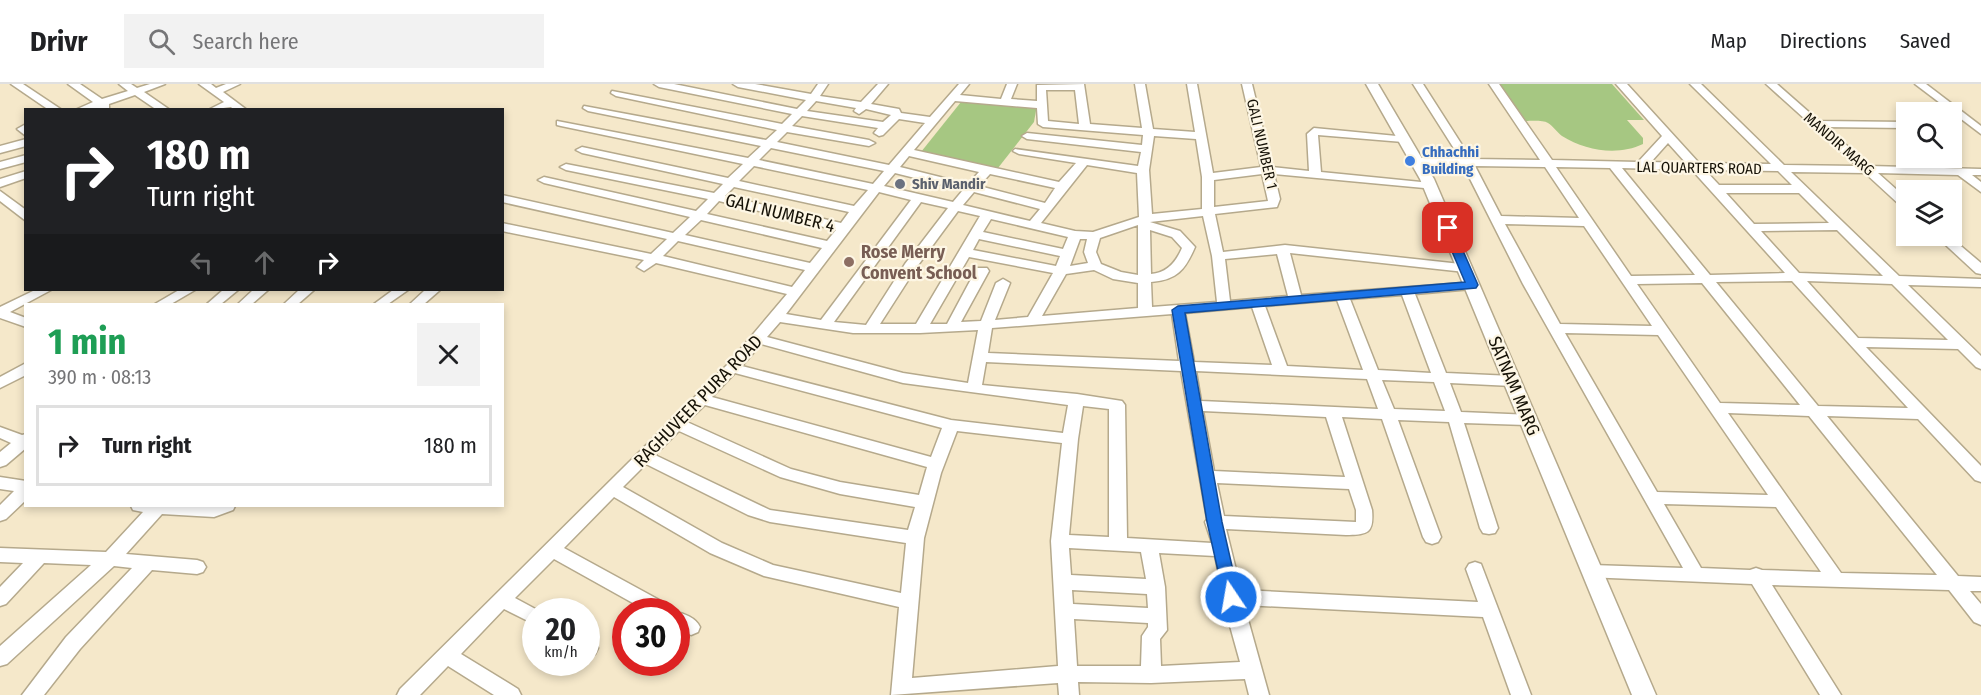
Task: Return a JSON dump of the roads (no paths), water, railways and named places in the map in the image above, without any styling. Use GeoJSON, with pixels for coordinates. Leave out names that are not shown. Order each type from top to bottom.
{"type":"FeatureCollection","features":[{"type":"Feature","properties":{"kind":"street"},"geometry":{"type":"LineString","coordinates":[[16,84],[54,108]]}},
{"type":"Feature","properties":{"kind":"street"},"geometry":{"type":"LineString","coordinates":[[73,84],[107,108]]}},
{"type":"Feature","properties":{"kind":"street"},"geometry":{"type":"LineString","coordinates":[[124,84],[162,108]]}},
{"type":"Feature","properties":{"kind":"street"},"geometry":{"type":"LineString","coordinates":[[86,108],[160,84]]}},
{"type":"Feature","properties":{"kind":"street"},"geometry":{"type":"LineString","coordinates":[[204,84],[239,108]]}},
{"type":"Feature","properties":{"kind":"street"},"geometry":{"type":"LineString","coordinates":[[215,92],[234,84]]}},
{"type":"Feature","properties":{"kind":"street"},"geometry":{"type":"LineString","coordinates":[[659,84],[801,113],[886,126]]}},
{"type":"Feature","properties":{"kind":"street"},"geometry":{"type":"LineString","coordinates":[[738,84],[864,105],[895,111],[896,115],[934,121]]}},
{"type":"Feature","properties":{"kind":"street"},"geometry":{"type":"LineString","coordinates":[[648,263],[801,113],[823,84]]}},
{"type":"Feature","properties":{"kind":"street"},"geometry":{"type":"LineString","coordinates":[[850,121],[883,84]]}},
{"type":"Feature","properties":{"kind":"street","name":"RAGHUVEER PURA ROAD"},"geometry":{"type":"LineString","coordinates":[[407,695],[732,368],[777,316],[857,210],[964,84]]}},
{"type":"Feature","properties":{"kind":"street"},"geometry":{"type":"LineString","coordinates":[[1005,102],[1012,84]]}},
{"type":"Feature","properties":{"kind":"street"},"geometry":{"type":"LineString","coordinates":[[1140,84],[1148,131],[1148,149],[1143,170],[1146,215],[1144,222],[1145,312]]}},
{"type":"Feature","properties":{"kind":"street"},"geometry":{"type":"LineString","coordinates":[[1192,84],[1209,177],[1208,211],[1218,256],[1224,305]]}},
{"type":"Feature","properties":{"kind":"street","name":"GALI NUMBER 1"},"geometry":{"type":"LineString","coordinates":[[1208,211],[1273,204],[1275,200],[1247,84]]}},
{"type":"Feature","properties":{"kind":"street","name":"SATNAM MARG"},"geometry":{"type":"LineString","coordinates":[[1372,84],[1429,183],[1644,695]]}},
{"type":"Feature","properties":{"kind":"street"},"geometry":{"type":"LineString","coordinates":[[1418,84],[1467,161],[1556,328],[1696,575]]}},
{"type":"Feature","properties":{"kind":"street"},"geometry":{"type":"LineString","coordinates":[[1494,84],[1715,408],[1835,578]]}},
{"type":"Feature","properties":{"kind":"street"},"geometry":{"type":"LineString","coordinates":[[1621,84],[1853,342],[1981,476]]}},
{"type":"Feature","properties":{"kind":"street"},"geometry":{"type":"LineString","coordinates":[[1695,84],[1981,364]]}},
{"type":"Feature","properties":{"kind":"street","name":"MANDIR MARG"},"geometry":{"type":"LineString","coordinates":[[1771,84],[1896,195]]}},
{"type":"Feature","properties":{"kind":"street"},"geometry":{"type":"LineString","coordinates":[[1920,84],[1979,128]]}},
{"type":"Feature","properties":{"kind":"street"},"geometry":{"type":"LineString","coordinates":[[1085,126],[1079,86],[1041,86],[1043,124],[1201,136]]}},
{"type":"Feature","properties":{"kind":"street"},"geometry":{"type":"LineString","coordinates":[[616,93],[869,143]]}},
{"type":"Feature","properties":{"kind":"street"},"geometry":{"type":"LineString","coordinates":[[953,98],[1041,105]]}},
{"type":"Feature","properties":{"kind":"street"},"geometry":{"type":"LineString","coordinates":[[218,108],[232,103]]}},
{"type":"Feature","properties":{"kind":"street"},"geometry":{"type":"LineString","coordinates":[[588,108],[894,169],[1048,207]]}},
{"type":"Feature","properties":{"kind":"street"},"geometry":{"type":"LineString","coordinates":[[851,160],[896,115]]}},
{"type":"Feature","properties":{"kind":"street"},"geometry":{"type":"LineString","coordinates":[[561,123],[877,188],[1075,235],[1094,236],[1144,222],[1208,211]]}},
{"type":"Feature","properties":{"kind":"street"},"geometry":{"type":"LineString","coordinates":[[1817,124],[1896,125]]}},
{"type":"Feature","properties":{"kind":"street"},"geometry":{"type":"LineString","coordinates":[[1962,127],[1979,128]]}},
{"type":"Feature","properties":{"kind":"street"},"geometry":{"type":"LineString","coordinates":[[1315,174],[1312,134],[1314,131],[1403,139]]}},
{"type":"Feature","properties":{"kind":"street"},"geometry":{"type":"LineString","coordinates":[[1027,136],[1148,149]]}},
{"type":"Feature","properties":{"kind":"street"},"geometry":{"type":"LineString","coordinates":[[1639,166],[1657,150],[1668,136]]}},
{"type":"Feature","properties":{"kind":"street"},"geometry":{"type":"LineString","coordinates":[[0,150],[24,143]]}},
{"type":"Feature","properties":{"kind":"street"},"geometry":{"type":"LineString","coordinates":[[582,150],[857,210]]}},
{"type":"Feature","properties":{"kind":"street"},"geometry":{"type":"LineString","coordinates":[[1019,151],[1143,170]]}},
{"type":"Feature","properties":{"kind":"street"},"geometry":{"type":"LineString","coordinates":[[908,152],[1062,186]]}},
{"type":"Feature","properties":{"kind":"street"},"geometry":{"type":"LineString","coordinates":[[0,166],[24,159]]}},
{"type":"Feature","properties":{"kind":"street"},"geometry":{"type":"LineString","coordinates":[[1034,225],[1062,186],[1085,160]]}},
{"type":"Feature","properties":{"kind":"street","name":"LAL QUARTERS ROAD"},"geometry":{"type":"LineString","coordinates":[[1418,161],[1981,172]]}},
{"type":"Feature","properties":{"kind":"street"},"geometry":{"type":"LineString","coordinates":[[1209,177],[1269,170],[1429,183],[1451,161]]}},
{"type":"Feature","properties":{"kind":"street","name":"GALI NUMBER 4"},"geometry":{"type":"LineString","coordinates":[[566,166],[716,197],[844,228]]}},
{"type":"Feature","properties":{"kind":"street"},"geometry":{"type":"LineString","coordinates":[[1614,166],[1811,411],[1981,617]]}},
{"type":"Feature","properties":{"kind":"street"},"geometry":{"type":"LineString","coordinates":[[870,330],[896,285],[953,207],[987,170]]}},
{"type":"Feature","properties":{"kind":"street"},"geometry":{"type":"LineString","coordinates":[[1961,172],[1981,188]]}},
{"type":"Feature","properties":{"kind":"street"},"geometry":{"type":"LineString","coordinates":[[0,183],[24,175]]}},
{"type":"Feature","properties":{"kind":"street"},"geometry":{"type":"LineString","coordinates":[[544,180],[830,246]]}},
{"type":"Feature","properties":{"kind":"street"},"geometry":{"type":"LineString","coordinates":[[1716,189],[1803,189]]}},
{"type":"Feature","properties":{"kind":"street"},"geometry":{"type":"LineString","coordinates":[[0,195],[24,215]]}},
{"type":"Feature","properties":{"kind":"street"},"geometry":{"type":"LineString","coordinates":[[504,198],[814,268]]}},
{"type":"Feature","properties":{"kind":"street"},"geometry":{"type":"LineString","coordinates":[[824,325],[918,198]]}},
{"type":"Feature","properties":{"kind":"street"},"geometry":{"type":"LineString","coordinates":[[920,328],[977,236],[987,215]]}},
{"type":"Feature","properties":{"kind":"street"},"geometry":{"type":"LineString","coordinates":[[1497,220],[1589,222]]}},
{"type":"Feature","properties":{"kind":"street"},"geometry":{"type":"LineString","coordinates":[[965,252],[1061,271],[1095,266],[1118,276],[1145,280],[1166,278],[1183,260],[1189,247],[1176,234],[1144,222]]}},
{"type":"Feature","properties":{"kind":"street"},"geometry":{"type":"LineString","coordinates":[[1751,228],[1841,226]]}},
{"type":"Feature","properties":{"kind":"street"},"geometry":{"type":"LineString","coordinates":[[504,229],[648,263],[795,292]]}},
{"type":"Feature","properties":{"kind":"street"},"geometry":{"type":"LineString","coordinates":[[1033,320],[1061,271],[1075,235]]}},
{"type":"Feature","properties":{"kind":"street"},"geometry":{"type":"LineString","coordinates":[[977,236],[1067,254]]}},
{"type":"Feature","properties":{"kind":"street"},"geometry":{"type":"LineString","coordinates":[[1094,236],[1090,252],[1095,266]]}},
{"type":"Feature","properties":{"kind":"street"},"geometry":{"type":"LineString","coordinates":[[1953,246],[1981,270]]}},
{"type":"Feature","properties":{"kind":"street"},"geometry":{"type":"LineString","coordinates":[[1218,256],[1284,251],[1330,253],[1468,277]]}},
{"type":"Feature","properties":{"kind":"street"},"geometry":{"type":"LineString","coordinates":[[1284,251],[1296,300]]}},
{"type":"Feature","properties":{"kind":"street"},"geometry":{"type":"LineString","coordinates":[[952,327],[982,271]]}},
{"type":"Feature","properties":{"kind":"street"},"geometry":{"type":"LineString","coordinates":[[777,316],[824,325],[870,330],[986,326],[1033,320],[1407,290],[1468,277]]}},
{"type":"Feature","properties":{"kind":"street"},"geometry":{"type":"LineString","coordinates":[[1627,280],[1795,277],[1981,283]]}},
{"type":"Feature","properties":{"kind":"street"},"geometry":{"type":"LineString","coordinates":[[974,389],[986,326],[1003,283]]}},
{"type":"Feature","properties":{"kind":"street"},"geometry":{"type":"LineString","coordinates":[[1407,290],[1455,417],[1489,528]]}},
{"type":"Feature","properties":{"kind":"street"},"geometry":{"type":"LineString","coordinates":[[0,312],[42,291]]}},
{"type":"Feature","properties":{"kind":"street"},"geometry":{"type":"LineString","coordinates":[[164,303],[186,291]]}},
{"type":"Feature","properties":{"kind":"street"},"geometry":{"type":"LineString","coordinates":[[214,303],[230,291]]}},
{"type":"Feature","properties":{"kind":"street"},"geometry":{"type":"LineString","coordinates":[[245,303],[260,291]]}},
{"type":"Feature","properties":{"kind":"street"},"geometry":{"type":"LineString","coordinates":[[291,303],[306,291]]}},
{"type":"Feature","properties":{"kind":"street"},"geometry":{"type":"LineString","coordinates":[[382,303],[400,291]]}},
{"type":"Feature","properties":{"kind":"street"},"geometry":{"type":"LineString","coordinates":[[417,303],[432,291]]}},
{"type":"Feature","properties":{"kind":"street"},"geometry":{"type":"LineString","coordinates":[[1342,296],[1389,414],[1432,537]]}},
{"type":"Feature","properties":{"kind":"street"},"geometry":{"type":"LineString","coordinates":[[1257,303],[1281,370]]}},
{"type":"Feature","properties":{"kind":"street"},"geometry":{"type":"LineString","coordinates":[[1178,310],[1214,522],[1231,597],[1259,695]]}},
{"type":"Feature","properties":{"kind":"street"},"geometry":{"type":"LineString","coordinates":[[0,312],[24,322]]}},
{"type":"Feature","properties":{"kind":"street"},"geometry":{"type":"LineString","coordinates":[[1556,328],[1662,331]]}},
{"type":"Feature","properties":{"kind":"street"},"geometry":{"type":"LineString","coordinates":[[757,339],[872,371],[974,389],[1117,405],[1118,544]]}},
{"type":"Feature","properties":{"kind":"street"},"geometry":{"type":"LineString","coordinates":[[1853,342],[1962,345]]}},
{"type":"Feature","properties":{"kind":"street"},"geometry":{"type":"LineString","coordinates":[[980,357],[1512,381]]}},
{"type":"Feature","properties":{"kind":"street"},"geometry":{"type":"LineString","coordinates":[[732,368],[951,425],[1070,439]]}},
{"type":"Feature","properties":{"kind":"street"},"geometry":{"type":"LineString","coordinates":[[0,383],[24,369]]}},
{"type":"Feature","properties":{"kind":"street"},"geometry":{"type":"LineString","coordinates":[[703,399],[936,464]]}},
{"type":"Feature","properties":{"kind":"street"},"geometry":{"type":"LineString","coordinates":[[1069,695],[1060,541],[1070,439],[1077,399]]}},
{"type":"Feature","properties":{"kind":"street"},"geometry":{"type":"LineString","coordinates":[[1194,406],[1529,420]]}},
{"type":"Feature","properties":{"kind":"street"},"geometry":{"type":"LineString","coordinates":[[1715,408],[1921,414]]}},
{"type":"Feature","properties":{"kind":"street"},"geometry":{"type":"LineString","coordinates":[[1214,522],[1358,529],[1365,525],[1366,518],[1332,411]]}},
{"type":"Feature","properties":{"kind":"street"},"geometry":{"type":"LineString","coordinates":[[678,424],[786,473],[840,489],[926,502]]}},
{"type":"Feature","properties":{"kind":"street"},"geometry":{"type":"LineString","coordinates":[[951,425],[936,464],[915,538],[901,691],[1066,674],[1151,675],[1252,670]]}},
{"type":"Feature","properties":{"kind":"street"},"geometry":{"type":"LineString","coordinates":[[0,432],[24,440]]}},
{"type":"Feature","properties":{"kind":"street"},"geometry":{"type":"LineString","coordinates":[[0,461],[24,440]]}},
{"type":"Feature","properties":{"kind":"street"},"geometry":{"type":"LineString","coordinates":[[645,457],[754,511],[770,516],[915,538]]}},
{"type":"Feature","properties":{"kind":"street"},"geometry":{"type":"LineString","coordinates":[[1207,477],[1355,483]]}},
{"type":"Feature","properties":{"kind":"street"},"geometry":{"type":"LineString","coordinates":[[0,483],[24,488]]}},
{"type":"Feature","properties":{"kind":"street"},"geometry":{"type":"LineString","coordinates":[[613,489],[716,548],[760,567],[908,602]]}},
{"type":"Feature","properties":{"kind":"street"},"geometry":{"type":"LineString","coordinates":[[0,515],[24,490]]}},
{"type":"Feature","properties":{"kind":"street"},"geometry":{"type":"LineString","coordinates":[[1654,498],[1780,501]]}},
{"type":"Feature","properties":{"kind":"street"},"geometry":{"type":"LineString","coordinates":[[0,658],[110,559],[151,507]]}},
{"type":"Feature","properties":{"kind":"street"},"geometry":{"type":"LineString","coordinates":[[164,507],[214,511],[224,507]]}},
{"type":"Feature","properties":{"kind":"street"},"geometry":{"type":"LineString","coordinates":[[1060,541],[1221,550]]}},
{"type":"Feature","properties":{"kind":"street"},"geometry":{"type":"LineString","coordinates":[[1149,547],[1156,587],[1158,630],[1151,636],[1151,675]]}},
{"type":"Feature","properties":{"kind":"street"},"geometry":{"type":"LineString","coordinates":[[553,550],[640,598]]}},
{"type":"Feature","properties":{"kind":"street"},"geometry":{"type":"LineString","coordinates":[[0,555],[110,559],[197,567]]}},
{"type":"Feature","properties":{"kind":"street"},"geometry":{"type":"LineString","coordinates":[[0,599],[39,557]]}},
{"type":"Feature","properties":{"kind":"street"},"geometry":{"type":"LineString","coordinates":[[32,695],[73,644],[147,562]]}},
{"type":"Feature","properties":{"kind":"street"},"geometry":{"type":"LineString","coordinates":[[1475,569],[1521,695]]}},
{"type":"Feature","properties":{"kind":"street"},"geometry":{"type":"LineString","coordinates":[[1592,572],[1756,575],[1981,584]]}},
{"type":"Feature","properties":{"kind":"street"},"geometry":{"type":"LineString","coordinates":[[1756,575],[1832,695]]}},
{"type":"Feature","properties":{"kind":"street"},"geometry":{"type":"LineString","coordinates":[[1062,582],[1156,587]]}},
{"type":"Feature","properties":{"kind":"street"},"geometry":{"type":"LineString","coordinates":[[1231,597],[1490,610]]}},
{"type":"Feature","properties":{"kind":"street"},"geometry":{"type":"LineString","coordinates":[[503,600],[522,610]]}},
{"type":"Feature","properties":{"kind":"street"},"geometry":{"type":"LineString","coordinates":[[1063,611],[1157,616]]}},
{"type":"Feature","properties":{"kind":"street"},"geometry":{"type":"LineString","coordinates":[[447,655],[511,695]]}},
{"type":"Feature","properties":{"kind":"place","name":"Chhachhi Building"},"geometry":{"type":"Point","coordinates":[1410,161]}},
{"type":"Feature","properties":{"kind":"place","name":"Shiv Mandir"},"geometry":{"type":"Point","coordinates":[900,184]}},
{"type":"Feature","properties":{"kind":"place","name":"Rose Merry Convent School"},"geometry":{"type":"Point","coordinates":[849,262]}}]}
